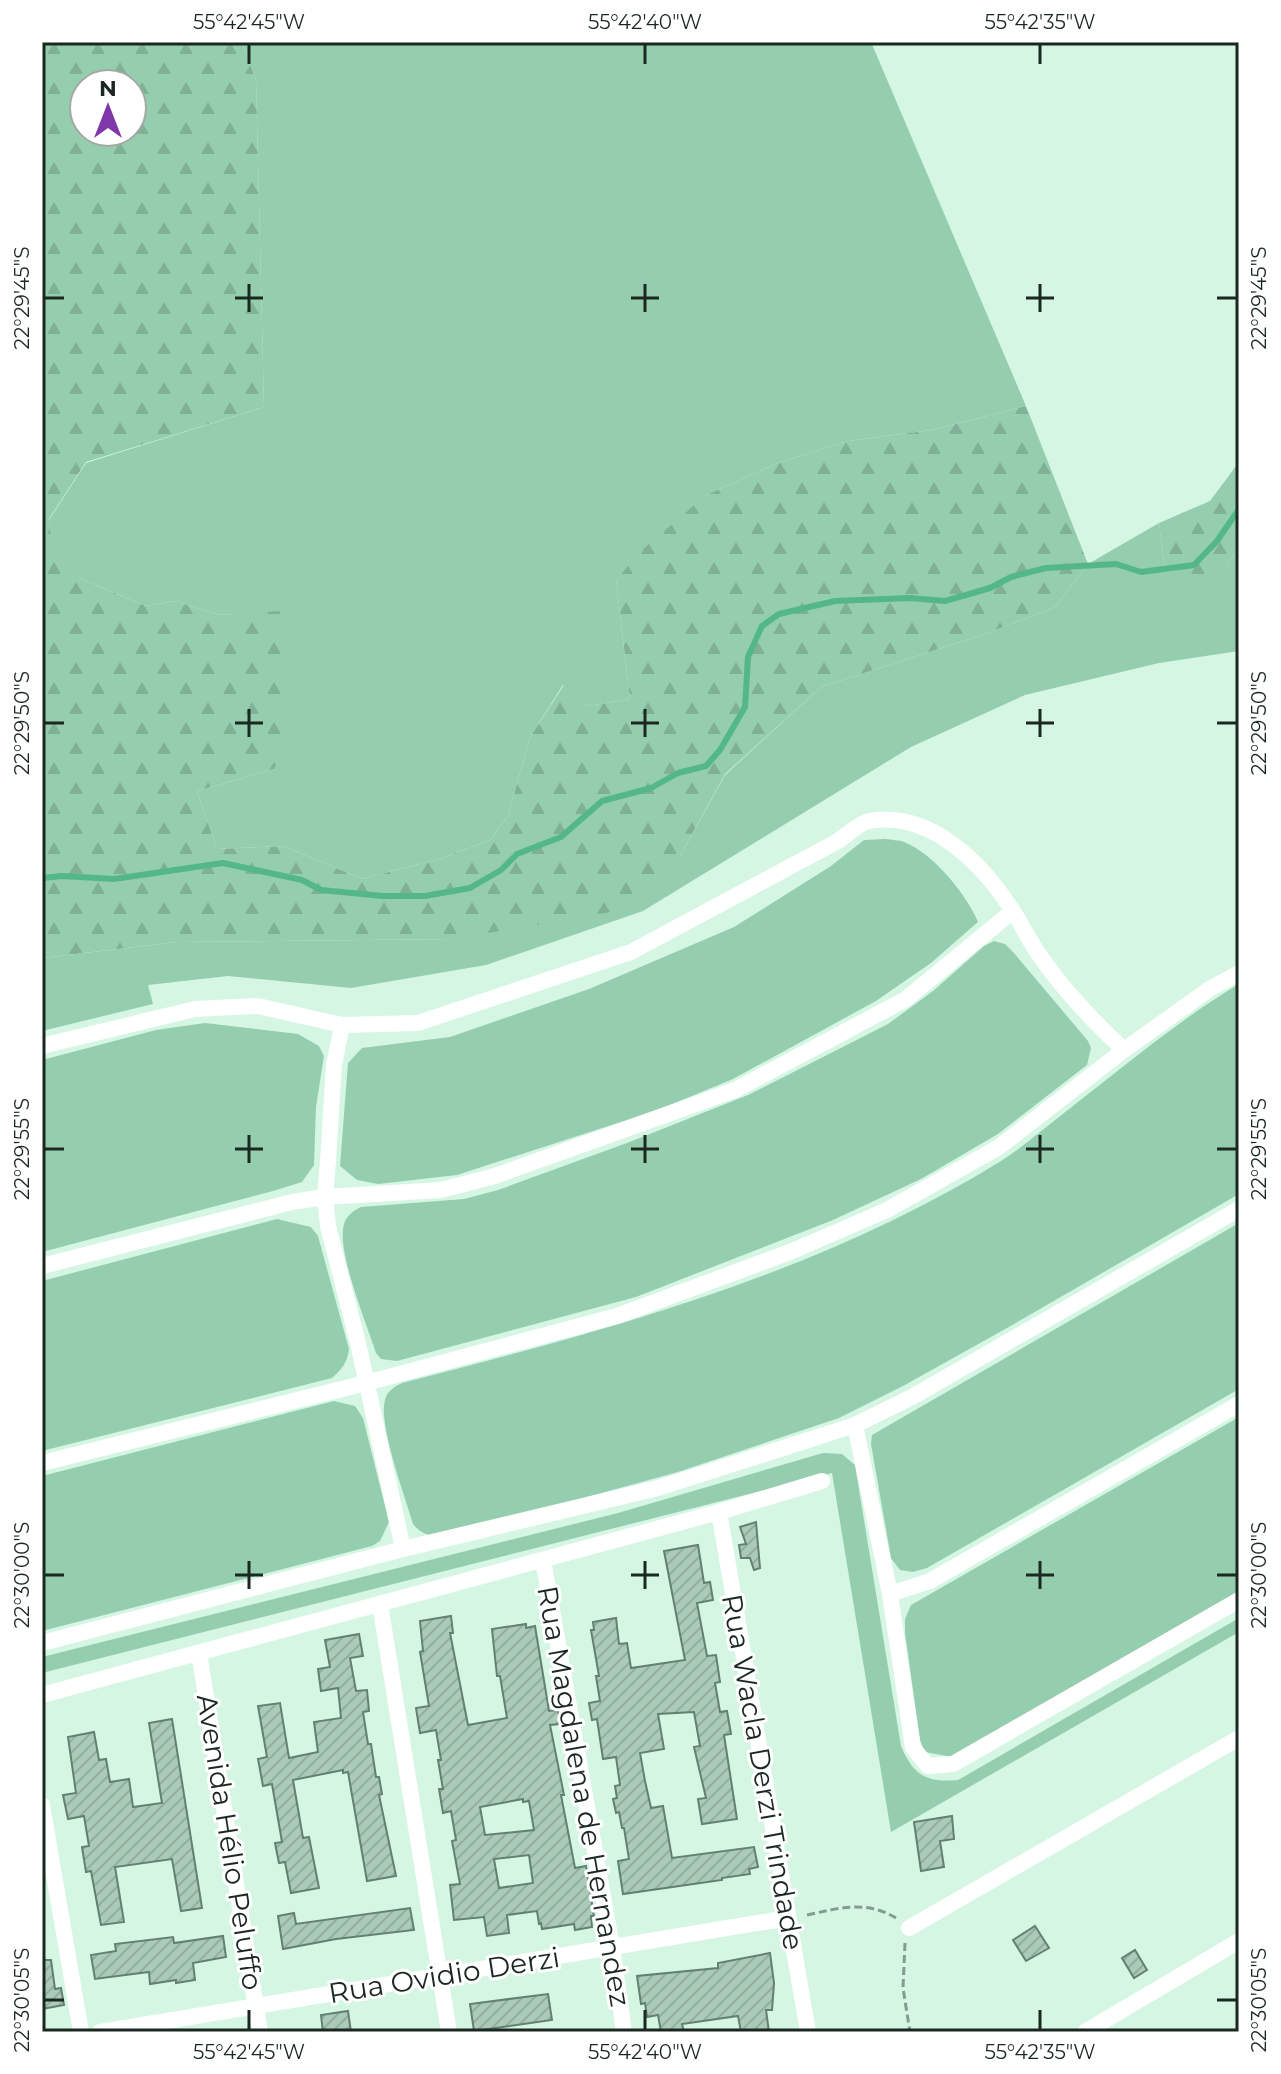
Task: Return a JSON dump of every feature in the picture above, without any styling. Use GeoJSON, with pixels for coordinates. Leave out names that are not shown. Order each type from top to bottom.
{"type":"FeatureCollection","features":[{"type":"Feature","properties":{"kind":"street"},"geometry":{"type":"LineString","coordinates":[[42,1046],[195,1009],[258,1006],[342,1025],[418,1023],[631,952],[838,841],[866,821],[910,821],[952,842],[985,876],[1013,911],[1063,987],[1124,1050]]}},
{"type":"Feature","properties":{"kind":"street"},"geometry":{"type":"LineString","coordinates":[[42,1266],[277,1206],[325,1197],[441,1190],[481,1180],[735,1090],[906,999],[1013,911]]}},
{"type":"Feature","properties":{"kind":"street"},"geometry":{"type":"LineString","coordinates":[[42,1463],[366,1383],[617,1316],[790,1252],[874,1216],[999,1147],[1124,1050],[1211,988],[1239,973]]}},
{"type":"Feature","properties":{"kind":"street"},"geometry":{"type":"LineString","coordinates":[[342,1025],[334,1065],[325,1197],[328,1226],[403,1549]]}},
{"type":"Feature","properties":{"kind":"street"},"geometry":{"type":"LineString","coordinates":[[42,1643],[403,1549],[658,1488],[855,1425],[912,1397],[1239,1209]]}},
{"type":"Feature","properties":{"kind":"street"},"geometry":{"type":"LineString","coordinates":[[890,1594],[930,1581],[1239,1404]]}},
{"type":"Feature","properties":{"kind":"street"},"geometry":{"type":"LineString","coordinates":[[855,1425],[890,1594],[913,1748],[928,1766],[953,1764],[1239,1600]]}},
{"type":"Feature","properties":{"kind":"street"},"geometry":{"type":"LineString","coordinates":[[42,1695],[719,1512],[822,1481]]}},
{"type":"Feature","properties":{"kind":"street","name":"Rua Wacla Derzi Trindade"},"geometry":{"type":"LineString","coordinates":[[719,1512],[808,2032]]}},
{"type":"Feature","properties":{"kind":"street","name":"Rua Magdalena de Hernandez"},"geometry":{"type":"LineString","coordinates":[[543,1560],[612,1947],[624,2032]]}},
{"type":"Feature","properties":{"kind":"street"},"geometry":{"type":"LineString","coordinates":[[380,1604],[449,2032]]}},
{"type":"Feature","properties":{"kind":"street","name":"Avenida Hélio Peluffo"},"geometry":{"type":"LineString","coordinates":[[199,1653],[260,2032]]}},
{"type":"Feature","properties":{"kind":"street"},"geometry":{"type":"LineString","coordinates":[[909,1928],[1239,1738]]}},
{"type":"Feature","properties":{"kind":"street"},"geometry":{"type":"LineString","coordinates":[[42,1805],[81,2032]]}},
{"type":"Feature","properties":{"kind":"street","name":"Rua Ovidio Derzi"},"geometry":{"type":"LineString","coordinates":[[100,2032],[788,1918]]}},
{"type":"Feature","properties":{"kind":"street"},"geometry":{"type":"LineString","coordinates":[[1085,2032],[1239,1941]]}},
{"type":"Feature","properties":{"kind":"path"},"geometry":{"type":"LineString","coordinates":[[788,1918],[855,1905],[874,1908],[909,1928],[904,1947],[903,1988],[910,2032]]}},
{"type":"Feature","properties":{"kind":"green space"},"geometry":{"type":"Polygon","coordinates":[[[42,42],[242,42],[256,80],[264,407],[86,462],[49,519],[54,561],[86,581],[146,606],[175,601],[219,615],[280,611],[291,740],[274,769],[197,791],[217,849],[284,846],[362,879],[442,858],[490,840],[508,816],[530,737],[564,685],[588,706],[630,699],[616,580],[642,550],[706,495],[778,463],[848,441],[932,430],[1026,406],[1088,564],[1055,607],[988,633],[821,687],[725,774],[680,856],[611,912],[453,939],[177,942],[42,958],[42,42]]]}},
{"type":"Feature","properties":{"kind":"green space"},"geometry":{"type":"Polygon","coordinates":[[[242,42],[871,42],[1026,406],[932,430],[848,441],[778,463],[706,495],[616,580],[630,699],[588,706],[563,685],[530,737],[508,816],[490,840],[442,858],[362,879],[284,846],[217,849],[197,791],[274,769],[280,612],[219,615],[175,601],[146,606],[86,581],[53,561],[49,520],[86,463],[264,407],[256,80],[242,42]]]}},
{"type":"Feature","properties":{"kind":"green space"},"geometry":{"type":"Polygon","coordinates":[[[1239,462],[1239,547],[1227,565],[1201,582],[1179,582],[1165,570],[1159,523],[1210,501],[1239,462]]]}},
{"type":"Feature","properties":{"kind":"green space"},"geometry":{"type":"Polygon","coordinates":[[[1159,523],[1165,570],[1227,565],[1239,547],[1239,651],[1159,663],[1025,695],[911,747],[643,911],[486,965],[351,988],[228,976],[148,985],[153,1004],[42,1031],[42,958],[177,942],[453,939],[680,856],[725,775],[821,687],[988,633],[1055,607],[1088,564],[1159,523]]]}},
{"type":"Feature","properties":{"kind":"green space"},"geometry":{"type":"Polygon","coordinates":[[[864,840],[902,841],[926,855],[957,888],[978,922],[931,963],[876,1001],[733,1079],[658,1110],[457,1175],[378,1184],[357,1180],[340,1166],[348,1063],[362,1048],[450,1037],[589,989],[734,927],[831,866],[864,840]]]}},
{"type":"Feature","properties":{"kind":"green space"},"geometry":{"type":"Polygon","coordinates":[[[994,941],[1005,944],[1014,953],[1091,1048],[1087,1065],[998,1134],[921,1179],[833,1220],[636,1297],[397,1361],[381,1359],[376,1353],[344,1251],[344,1224],[355,1210],[464,1199],[498,1190],[748,1095],[888,1024],[994,941]]]}},
{"type":"Feature","properties":{"kind":"green space"},"geometry":{"type":"Polygon","coordinates":[[[1239,984],[1239,1194],[1007,1328],[839,1418],[678,1472],[452,1534],[426,1534],[413,1524],[385,1426],[385,1400],[394,1388],[402,1383],[634,1319],[786,1267],[859,1236],[931,1201],[1001,1161],[1171,1029],[1239,984]]]}},
{"type":"Feature","properties":{"kind":"green space"},"geometry":{"type":"Polygon","coordinates":[[[205,1023],[298,1034],[319,1046],[324,1056],[316,1107],[314,1165],[302,1182],[42,1252],[42,1060],[156,1030],[205,1023]]]}},
{"type":"Feature","properties":{"kind":"green space"},"geometry":{"type":"Polygon","coordinates":[[[277,1219],[311,1227],[318,1236],[349,1349],[336,1375],[42,1451],[42,1281],[277,1219]]]}},
{"type":"Feature","properties":{"kind":"green space"},"geometry":{"type":"Polygon","coordinates":[[[1239,1223],[1239,1389],[927,1568],[913,1572],[900,1570],[891,1558],[872,1435],[1239,1223]]]}},
{"type":"Feature","properties":{"kind":"green space"},"geometry":{"type":"Polygon","coordinates":[[[334,1401],[355,1406],[363,1418],[389,1522],[380,1541],[372,1546],[42,1631],[42,1476],[334,1401]]]}},
{"type":"Feature","properties":{"kind":"green space"},"geometry":{"type":"Polygon","coordinates":[[[1239,1417],[1239,1595],[952,1757],[925,1752],[920,1740],[905,1633],[905,1619],[911,1605],[1239,1417]]]}},
{"type":"Feature","properties":{"kind":"green space"},"geometry":{"type":"Polygon","coordinates":[[[823,1453],[842,1454],[855,1465],[901,1746],[911,1764],[922,1775],[938,1780],[958,1780],[1239,1618],[1239,1632],[891,1832],[832,1473],[42,1673],[42,1657],[618,1513],[823,1453]]]}},
{"type":"Feature","properties":{"kind":"building"},"geometry":{"type":"Polygon","coordinates":[[[756,1522],[760,1568],[754,1570],[750,1558],[741,1558],[739,1545],[746,1544],[740,1527],[756,1522]]]}},
{"type":"Feature","properties":{"kind":"building"},"geometry":{"type":"Polygon","coordinates":[[[698,1545],[704,1583],[710,1582],[713,1600],[697,1603],[707,1656],[716,1655],[720,1682],[715,1683],[720,1712],[727,1711],[731,1734],[724,1735],[737,1819],[702,1824],[698,1799],[706,1798],[694,1747],[700,1746],[694,1712],[658,1714],[664,1749],[640,1753],[645,1781],[651,1808],[663,1806],[672,1858],[754,1847],[758,1867],[749,1869],[750,1874],[722,1880],[623,1894],[618,1861],[629,1859],[624,1828],[613,1799],[617,1798],[615,1786],[620,1785],[616,1757],[603,1759],[597,1719],[592,1720],[589,1703],[600,1701],[591,1630],[594,1630],[593,1622],[616,1618],[619,1644],[627,1643],[631,1668],[685,1660],[664,1551],[698,1545]]]}},
{"type":"Feature","properties":{"kind":"building"},"geometry":{"type":"Polygon","coordinates":[[[451,1616],[453,1633],[450,1633],[468,1725],[507,1718],[500,1676],[497,1676],[492,1629],[526,1624],[526,1628],[535,1626],[549,1711],[558,1710],[560,1724],[550,1725],[575,1868],[586,1866],[594,1916],[591,1916],[592,1927],[575,1930],[574,1924],[542,1929],[537,1911],[507,1915],[509,1933],[487,1936],[484,1917],[454,1920],[450,1885],[460,1884],[452,1841],[456,1840],[451,1811],[443,1813],[439,1789],[443,1789],[438,1760],[441,1760],[436,1730],[420,1733],[416,1708],[429,1706],[420,1652],[423,1651],[420,1621],[451,1616]],[[523,1799],[480,1807],[485,1835],[534,1830],[529,1801],[523,1802],[523,1799]],[[529,1855],[494,1859],[499,1888],[533,1883],[529,1855]]]}},
{"type":"Feature","properties":{"kind":"building"},"geometry":{"type":"Polygon","coordinates":[[[359,1634],[363,1656],[350,1658],[356,1691],[367,1690],[369,1711],[363,1712],[376,1777],[379,1777],[382,1794],[379,1795],[396,1876],[367,1881],[348,1772],[343,1773],[343,1770],[293,1780],[303,1838],[309,1837],[319,1888],[291,1893],[285,1862],[279,1863],[275,1843],[282,1842],[272,1784],[263,1786],[258,1759],[267,1757],[258,1706],[280,1703],[289,1758],[318,1752],[314,1722],[341,1718],[338,1688],[321,1691],[318,1669],[330,1667],[325,1640],[359,1634]]]}},
{"type":"Feature","properties":{"kind":"building"},"geometry":{"type":"Polygon","coordinates":[[[172,1719],[202,1908],[181,1911],[172,1859],[115,1867],[124,1922],[101,1925],[91,1871],[86,1872],[82,1847],[89,1846],[84,1816],[68,1819],[63,1795],[76,1793],[68,1737],[94,1732],[99,1760],[106,1759],[110,1782],[129,1779],[133,1807],[162,1803],[149,1723],[172,1719]]]}},
{"type":"Feature","properties":{"kind":"building"},"geometry":{"type":"Polygon","coordinates":[[[952,1816],[954,1839],[940,1841],[944,1867],[921,1871],[914,1822],[952,1816]]]}},
{"type":"Feature","properties":{"kind":"building"},"geometry":{"type":"Polygon","coordinates":[[[410,1908],[414,1930],[283,1949],[278,1916],[294,1913],[296,1924],[410,1908]]]}},
{"type":"Feature","properties":{"kind":"building"},"geometry":{"type":"Polygon","coordinates":[[[1035,1926],[1049,1948],[1026,1961],[1013,1940],[1035,1926]]]}},
{"type":"Feature","properties":{"kind":"building"},"geometry":{"type":"Polygon","coordinates":[[[223,1936],[226,1957],[193,1963],[195,1980],[150,1984],[149,1972],[95,1979],[91,1955],[116,1951],[115,1944],[173,1937],[174,1943],[223,1936]]]}},
{"type":"Feature","properties":{"kind":"building"},"geometry":{"type":"Polygon","coordinates":[[[1135,1950],[1147,1970],[1134,1978],[1122,1958],[1135,1950]]]}},
{"type":"Feature","properties":{"kind":"building"},"geometry":{"type":"Polygon","coordinates":[[[770,1953],[774,1983],[772,2010],[766,2010],[769,2032],[741,2032],[738,2016],[682,2024],[684,2032],[661,2032],[658,2015],[647,2017],[645,2003],[641,2004],[637,1976],[718,1968],[718,1963],[770,1953]]]}},
{"type":"Feature","properties":{"kind":"building"},"geometry":{"type":"Polygon","coordinates":[[[42,1960],[51,1960],[55,1989],[61,1988],[64,2005],[42,2009],[42,1960]]]}},
{"type":"Feature","properties":{"kind":"building"},"geometry":{"type":"Polygon","coordinates":[[[548,1994],[552,2020],[474,2031],[470,2004],[548,1994]]]}},
{"type":"Feature","properties":{"kind":"building"},"geometry":{"type":"Polygon","coordinates":[[[348,2011],[351,2032],[323,2032],[321,2015],[348,2011]]]}},
{"type":"Feature","properties":{"kind":"waterway"},"geometry":{"type":"LineString","coordinates":[[42,878],[114,879],[223,863],[302,880],[321,890],[383,896],[425,896],[470,888],[501,870],[517,854],[561,837],[602,801],[651,788],[678,773],[706,766],[720,750],[745,707],[748,657],[762,626],[779,614],[835,601],[910,598],[945,601],[1046,568],[1116,564],[1141,572],[1194,565],[1217,541],[1239,509]]}}]}
